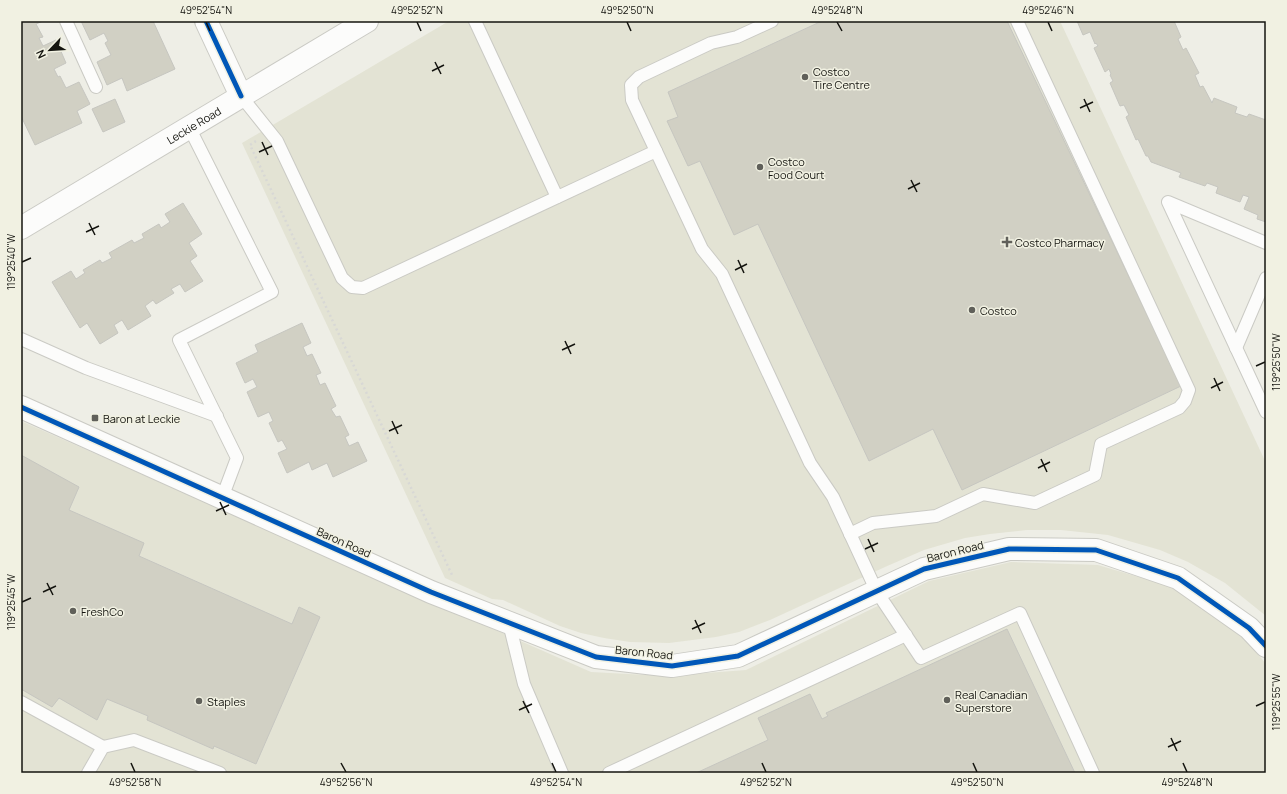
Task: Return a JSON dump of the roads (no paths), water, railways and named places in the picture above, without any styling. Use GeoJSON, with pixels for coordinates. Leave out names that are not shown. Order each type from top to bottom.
{"type":"FeatureCollection","features":[{"type":"Feature","properties":{"kind":"street"},"geometry":{"type":"LineString","coordinates":[[206,21],[241,96]]}},
{"type":"Feature","properties":{"kind":"street","name":"Leckie Road"},"geometry":{"type":"LineString","coordinates":[[21,228],[367,21]]}},
{"type":"Feature","properties":{"kind":"street","name":"Baron Road"},"geometry":{"type":"LineString","coordinates":[[21,406],[466,607],[596,657],[672,666],[738,656],[924,569],[1009,549],[1096,550],[1178,578],[1249,628],[1266,646]]}},
{"type":"Feature","properties":{"kind":"lane"},"geometry":{"type":"LineString","coordinates":[[66,21],[96,87]]}},
{"type":"Feature","properties":{"kind":"lane"},"geometry":{"type":"LineString","coordinates":[[475,21],[557,198]]}},
{"type":"Feature","properties":{"kind":"lane"},"geometry":{"type":"LineString","coordinates":[[772,21],[737,37],[711,43],[639,77],[631,85],[632,100],[702,250],[722,274],[810,463],[833,497],[877,592],[921,658],[1020,613],[1093,773]]}},
{"type":"Feature","properties":{"kind":"lane"},"geometry":{"type":"LineString","coordinates":[[850,534],[873,523],[936,516],[983,494],[1035,503],[1095,475],[1101,444],[1179,408],[1185,401],[1189,390],[1017,21]]}},
{"type":"Feature","properties":{"kind":"lane"},"geometry":{"type":"LineString","coordinates":[[241,96],[277,141],[342,278],[352,287],[363,288],[656,151]]}},
{"type":"Feature","properties":{"kind":"lane"},"geometry":{"type":"LineString","coordinates":[[189,128],[272,292],[179,340],[237,458],[222,498]]}},
{"type":"Feature","properties":{"kind":"lane"},"geometry":{"type":"LineString","coordinates":[[1266,243],[1168,202],[1266,412]]}},
{"type":"Feature","properties":{"kind":"lane"},"geometry":{"type":"LineString","coordinates":[[1236,348],[1266,278]]}},
{"type":"Feature","properties":{"kind":"lane"},"geometry":{"type":"LineString","coordinates":[[21,339],[86,368],[217,416]]}},
{"type":"Feature","properties":{"kind":"lane"},"geometry":{"type":"LineString","coordinates":[[509,623],[524,684],[562,773]]}},
{"type":"Feature","properties":{"kind":"lane"},"geometry":{"type":"LineString","coordinates":[[609,773],[906,635]]}},
{"type":"Feature","properties":{"kind":"lane"},"geometry":{"type":"LineString","coordinates":[[21,702],[103,747],[134,740],[220,773]]}},
{"type":"Feature","properties":{"kind":"lane"},"geometry":{"type":"LineString","coordinates":[[88,773],[103,747]]}},
{"type":"Feature","properties":{"kind":"place","name":"Costco Tire Centre"},"geometry":{"type":"Point","coordinates":[805,77]}},
{"type":"Feature","properties":{"kind":"place","name":"Costco Food Court"},"geometry":{"type":"Point","coordinates":[760,167]}},
{"type":"Feature","properties":{"kind":"place","name":"Costco Pharmacy"},"geometry":{"type":"Point","coordinates":[1007,242]}},
{"type":"Feature","properties":{"kind":"place","name":"Costco"},"geometry":{"type":"Point","coordinates":[972,310]}},
{"type":"Feature","properties":{"kind":"place","name":"Baron at Leckie"},"geometry":{"type":"Point","coordinates":[95,418]}},
{"type":"Feature","properties":{"kind":"place","name":"FreshCo"},"geometry":{"type":"Point","coordinates":[73,611]}},
{"type":"Feature","properties":{"kind":"place","name":"Real Canadian Superstore"},"geometry":{"type":"Point","coordinates":[947,700]}},
{"type":"Feature","properties":{"kind":"place","name":"Staples"},"geometry":{"type":"Point","coordinates":[199,701]}}]}
